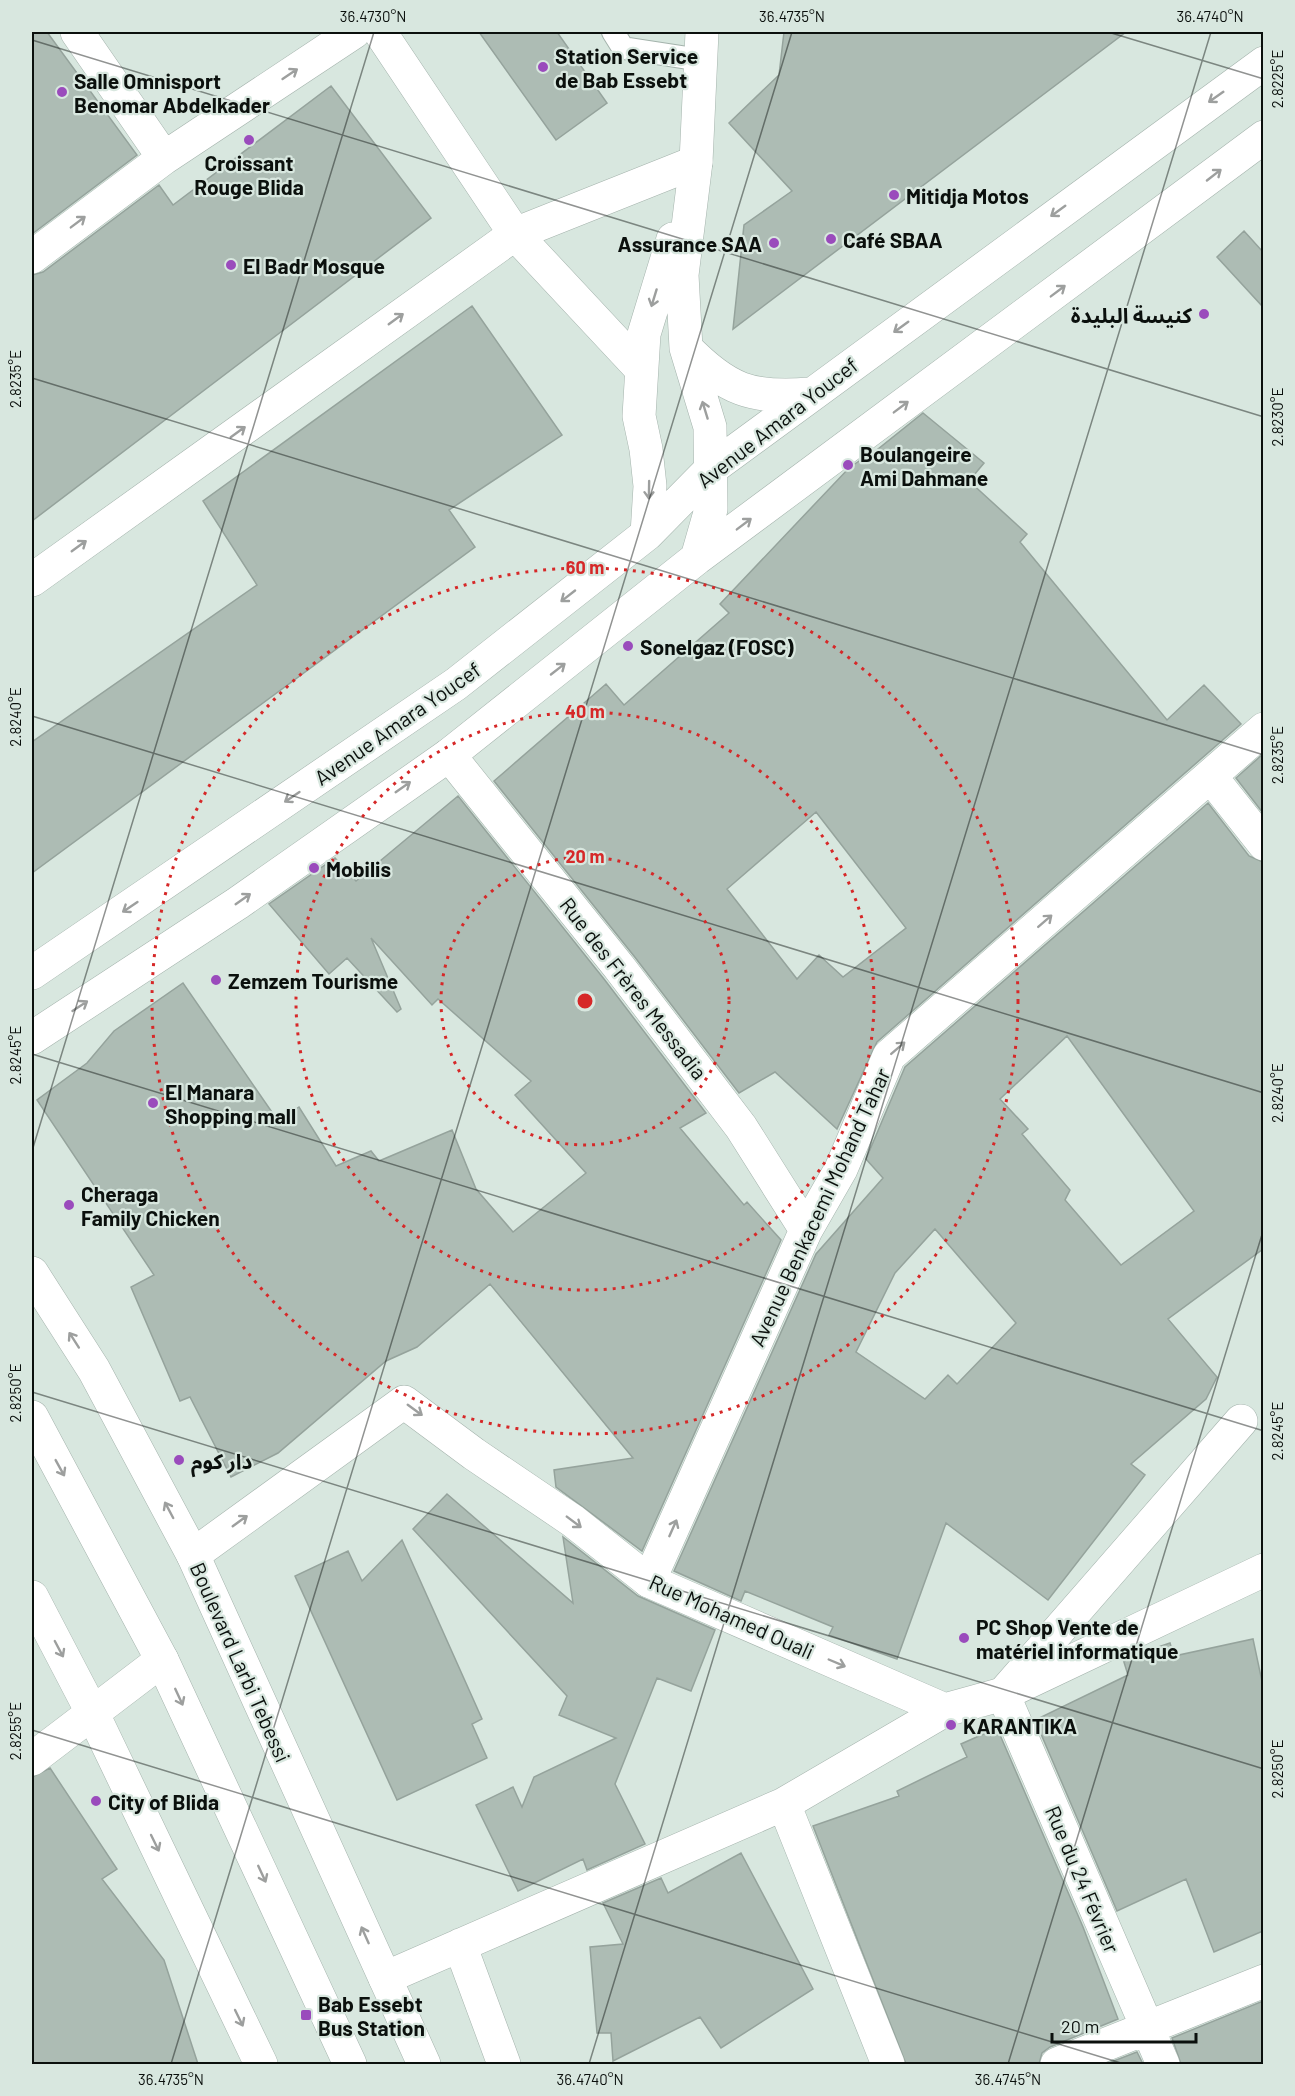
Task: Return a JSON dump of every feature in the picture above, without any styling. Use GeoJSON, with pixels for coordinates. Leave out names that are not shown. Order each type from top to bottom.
{"type":"FeatureCollection","features":[{"type":"Feature","properties":{"kind":"street"},"geometry":{"type":"LineString","coordinates":[[77,32],[164,158]]}},
{"type":"Feature","properties":{"kind":"street"},"geometry":{"type":"LineString","coordinates":[[32,257],[164,158],[354,32]]}},
{"type":"Feature","properties":{"kind":"street"},"geometry":{"type":"LineString","coordinates":[[380,32],[516,234],[641,369]]}},
{"type":"Feature","properties":{"kind":"street"},"geometry":{"type":"LineString","coordinates":[[698,558],[711,509],[710,427],[686,348],[682,275],[696,162],[701,46]]}},
{"type":"Feature","properties":{"kind":"street","name":"Avenue Amara Youcef"},"geometry":{"type":"LineString","coordinates":[[32,973],[456,684],[647,534],[712,468],[1263,63]]}},
{"type":"Feature","properties":{"kind":"street"},"geometry":{"type":"LineString","coordinates":[[32,1038],[238,903],[449,755],[698,558],[1263,137]]}},
{"type":"Feature","properties":{"kind":"street"},"geometry":{"type":"LineString","coordinates":[[32,580],[516,234],[696,162]]}},
{"type":"Feature","properties":{"kind":"street"},"geometry":{"type":"LineString","coordinates":[[647,534],[650,486],[639,416],[646,324],[696,162]]}},
{"type":"Feature","properties":{"kind":"street"},"geometry":{"type":"LineString","coordinates":[[686,348],[711,373],[741,390],[775,397],[810,394]]}},
{"type":"Feature","properties":{"kind":"street","name":"Avenue Benkacemi Mohand Tahar"},"geometry":{"type":"LineString","coordinates":[[649,1581],[806,1230],[841,1169],[889,1056],[1211,777],[1263,729]]}},
{"type":"Feature","properties":{"kind":"street","name":"Rue des Frères Messadia"},"geometry":{"type":"LineString","coordinates":[[449,755],[619,967],[741,1127],[806,1230]]}},
{"type":"Feature","properties":{"kind":"street"},"geometry":{"type":"LineString","coordinates":[[1211,777],[1263,844]]}},
{"type":"Feature","properties":{"kind":"street","name":"Boulevard Larbi Tebessi"},"geometry":{"type":"LineString","coordinates":[[32,1273],[94,1370],[193,1555],[424,2064]]}},
{"type":"Feature","properties":{"kind":"street","name":"Rue Mohamed Ouali"},"geometry":{"type":"LineString","coordinates":[[193,1555],[404,1402],[474,1454],[573,1521],[649,1581],[945,1710]]}},
{"type":"Feature","properties":{"kind":"street"},"geometry":{"type":"LineString","coordinates":[[32,1417],[162,1660],[350,2064]]}},
{"type":"Feature","properties":{"kind":"street"},"geometry":{"type":"LineString","coordinates":[[1003,1694],[1240,1421]]}},
{"type":"Feature","properties":{"kind":"street"},"geometry":{"type":"LineString","coordinates":[[385,1978],[784,1804],[945,1710],[1003,1694],[1263,1572]]}},
{"type":"Feature","properties":{"kind":"street"},"geometry":{"type":"LineString","coordinates":[[32,1598],[92,1712],[261,2064]]}},
{"type":"Feature","properties":{"kind":"street"},"geometry":{"type":"LineString","coordinates":[[32,1760],[162,1660]]}},
{"type":"Feature","properties":{"kind":"street","name":"Rue du 24 Février"},"geometry":{"type":"LineString","coordinates":[[1003,1694],[1164,2064]]}},
{"type":"Feature","properties":{"kind":"street"},"geometry":{"type":"LineString","coordinates":[[784,1804],[888,2064]]}},
{"type":"Feature","properties":{"kind":"street"},"geometry":{"type":"LineString","coordinates":[[460,1945],[504,2064]]}},
{"type":"Feature","properties":{"kind":"street"},"geometry":{"type":"LineString","coordinates":[[1057,2064],[1263,1981]]}},
{"type":"Feature","properties":{"kind":"lane"},"geometry":{"type":"LineString","coordinates":[[613,32],[623,48],[701,46]]}},
{"type":"Feature","properties":{"kind":"building","name":"Salle Omnisport Benomar Abdelkader"},"geometry":{"type":"Polygon","coordinates":[[[32,32],[47,32],[137,155],[32,234],[32,32]]]}},
{"type":"Feature","properties":{"kind":"building","name":"Station Service de Bab Essebt"},"geometry":{"type":"Polygon","coordinates":[[[479,32],[557,32],[607,103],[556,140],[479,32]]]}},
{"type":"Feature","properties":{"kind":"building"},"geometry":{"type":"Polygon","coordinates":[[[784,32],[1126,32],[733,329],[744,225],[792,191],[729,123],[779,75],[784,32]]]}},
{"type":"Feature","properties":{"kind":"building","name":"El Badr Mosque"},"geometry":{"type":"Polygon","coordinates":[[[331,86],[431,218],[32,521],[32,275],[43,272],[159,185],[173,205],[331,86]]]}},
{"type":"Feature","properties":{"kind":"building"},"geometry":{"type":"Polygon","coordinates":[[[1244,231],[1263,252],[1263,307],[1217,257],[1244,231]]]}},
{"type":"Feature","properties":{"kind":"building"},"geometry":{"type":"Polygon","coordinates":[[[472,306],[562,435],[449,510],[475,547],[32,873],[32,742],[257,585],[203,501],[472,306]]]}},
{"type":"Feature","properties":{"kind":"building"},"geometry":{"type":"Polygon","coordinates":[[[923,413],[984,463],[969,481],[1027,534],[1020,542],[1167,720],[1204,685],[1241,724],[877,1042],[837,1129],[775,1072],[739,1093],[634,956],[494,781],[606,684],[624,705],[729,613],[720,604],[849,468],[862,459],[863,461],[923,413]],[[816,812],[727,889],[797,979],[819,955],[843,977],[906,928],[816,812]]]}},
{"type":"Feature","properties":{"kind":"building"},"geometry":{"type":"Polygon","coordinates":[[[1263,754],[1263,813],[1236,778],[1263,754]]]}},
{"type":"Feature","properties":{"kind":"building"},"geometry":{"type":"Polygon","coordinates":[[[458,796],[604,979],[706,1113],[680,1128],[744,1205],[747,1202],[781,1240],[642,1551],[556,1487],[554,1470],[633,1458],[490,1284],[417,1347],[386,1361],[278,1453],[231,1477],[190,1397],[180,1401],[131,1287],[154,1275],[37,1100],[87,1063],[114,1031],[183,983],[278,1121],[299,1107],[336,1166],[371,1151],[379,1161],[452,1130],[476,1189],[513,1232],[586,1173],[515,1095],[531,1081],[438,999],[432,1005],[371,938],[401,1009],[397,1012],[347,958],[329,974],[269,904],[335,858],[356,881],[458,796]]]}},
{"type":"Feature","properties":{"kind":"building"},"geometry":{"type":"Polygon","coordinates":[[[1208,803],[1249,856],[1263,862],[1263,1249],[1168,1319],[1217,1377],[1206,1399],[1131,1464],[1145,1475],[1048,1600],[946,1523],[897,1659],[829,1635],[833,1627],[745,1591],[741,1601],[674,1571],[816,1254],[883,1178],[866,1159],[905,1067],[1208,803]],[[1067,1036],[1000,1099],[1028,1129],[1022,1134],[1070,1190],[1065,1200],[1121,1265],[1194,1211],[1067,1036]],[[935,1229],[895,1273],[856,1352],[925,1399],[948,1375],[957,1384],[1016,1323],[935,1229]]]}},
{"type":"Feature","properties":{"kind":"building"},"geometry":{"type":"Polygon","coordinates":[[[447,1494],[573,1603],[563,1537],[638,1596],[715,1630],[691,1691],[657,1678],[615,1784],[645,1844],[587,1870],[583,1859],[518,1891],[476,1805],[513,1787],[522,1807],[534,1777],[616,1738],[559,1715],[567,1696],[413,1529],[447,1494]]]}},
{"type":"Feature","properties":{"kind":"building"},"geometry":{"type":"Polygon","coordinates":[[[402,1540],[482,1719],[472,1724],[487,1758],[397,1800],[295,1576],[348,1551],[362,1581],[402,1540]]]}},
{"type":"Feature","properties":{"kind":"building"},"geometry":{"type":"Polygon","coordinates":[[[1253,1639],[1263,1686],[1263,1931],[1214,1952],[1186,1879],[1117,1911],[1035,1720],[1128,1675],[1123,1659],[1170,1643],[1174,1656],[1253,1639]]]}},
{"type":"Feature","properties":{"kind":"building"},"geometry":{"type":"Polygon","coordinates":[[[997,1728],[1083,1927],[1118,2019],[1050,2047],[1042,2053],[1039,2064],[906,2064],[813,1826],[899,1796],[897,1791],[967,1757],[961,1744],[997,1728]]]}},
{"type":"Feature","properties":{"kind":"building"},"geometry":{"type":"Polygon","coordinates":[[[50,1768],[117,1869],[102,1879],[164,1960],[198,2064],[32,2064],[32,1777],[50,1768]]]}},
{"type":"Feature","properties":{"kind":"building"},"geometry":{"type":"Polygon","coordinates":[[[741,1853],[813,1989],[721,2048],[700,2017],[613,2061],[611,2033],[597,2033],[590,1947],[623,1944],[603,1903],[661,1878],[668,1893],[741,1853]]]}},
{"type":"Feature","properties":{"kind":"building"},"geometry":{"type":"Polygon","coordinates":[[[1263,2001],[1263,2064],[1181,2064],[1172,2038],[1263,2001]]]}},
{"type":"Feature","properties":{"kind":"building"},"geometry":{"type":"Polygon","coordinates":[[[1137,2052],[1143,2064],[1106,2064],[1137,2052]]]}},
{"type":"Feature","properties":{"kind":"place","name":"Station Service de Bab Essebt"},"geometry":{"type":"Point","coordinates":[543,67]}},
{"type":"Feature","properties":{"kind":"place","name":"Salle Omnisport Benomar Abdelkader"},"geometry":{"type":"Point","coordinates":[62,92]}},
{"type":"Feature","properties":{"kind":"place","name":"Croissant Rouge Blida"},"geometry":{"type":"Point","coordinates":[249,140]}},
{"type":"Feature","properties":{"kind":"place","name":"Mitidja Motos"},"geometry":{"type":"Point","coordinates":[894,195]}},
{"type":"Feature","properties":{"kind":"place","name":"Café SBAA"},"geometry":{"type":"Point","coordinates":[831,239]}},
{"type":"Feature","properties":{"kind":"place","name":"Assurance SAA"},"geometry":{"type":"Point","coordinates":[774,243]}},
{"type":"Feature","properties":{"kind":"place","name":"El Badr Mosque"},"geometry":{"type":"Point","coordinates":[231,265]}},
{"type":"Feature","properties":{"kind":"place","name":"كنيسة البليدة"},"geometry":{"type":"Point","coordinates":[1204,314]}},
{"type":"Feature","properties":{"kind":"place","name":"Boulangeire Ami Dahmane"},"geometry":{"type":"Point","coordinates":[848,465]}},
{"type":"Feature","properties":{"kind":"place","name":"Sonelgaz (FOSC)"},"geometry":{"type":"Point","coordinates":[628,646]}},
{"type":"Feature","properties":{"kind":"place","name":"Mobilis"},"geometry":{"type":"Point","coordinates":[314,868]}},
{"type":"Feature","properties":{"kind":"place","name":"Zemzem Tourisme"},"geometry":{"type":"Point","coordinates":[216,980]}},
{"type":"Feature","properties":{"kind":"place","name":"El Manara Shopping mall"},"geometry":{"type":"Point","coordinates":[153,1103]}},
{"type":"Feature","properties":{"kind":"place","name":"Cheraga Family Chicken"},"geometry":{"type":"Point","coordinates":[69,1205]}},
{"type":"Feature","properties":{"kind":"place","name":"دار كوم"},"geometry":{"type":"Point","coordinates":[179,1460]}},
{"type":"Feature","properties":{"kind":"place","name":"PC Shop Vente de matériel informatique"},"geometry":{"type":"Point","coordinates":[964,1638]}},
{"type":"Feature","properties":{"kind":"place","name":"KARANTIKA"},"geometry":{"type":"Point","coordinates":[951,1725]}},
{"type":"Feature","properties":{"kind":"place","name":"City of Blida"},"geometry":{"type":"Point","coordinates":[96,1801]}},
{"type":"Feature","properties":{"kind":"place","name":"Bab Essebt Bus Station"},"geometry":{"type":"Point","coordinates":[306,2015]}}]}
